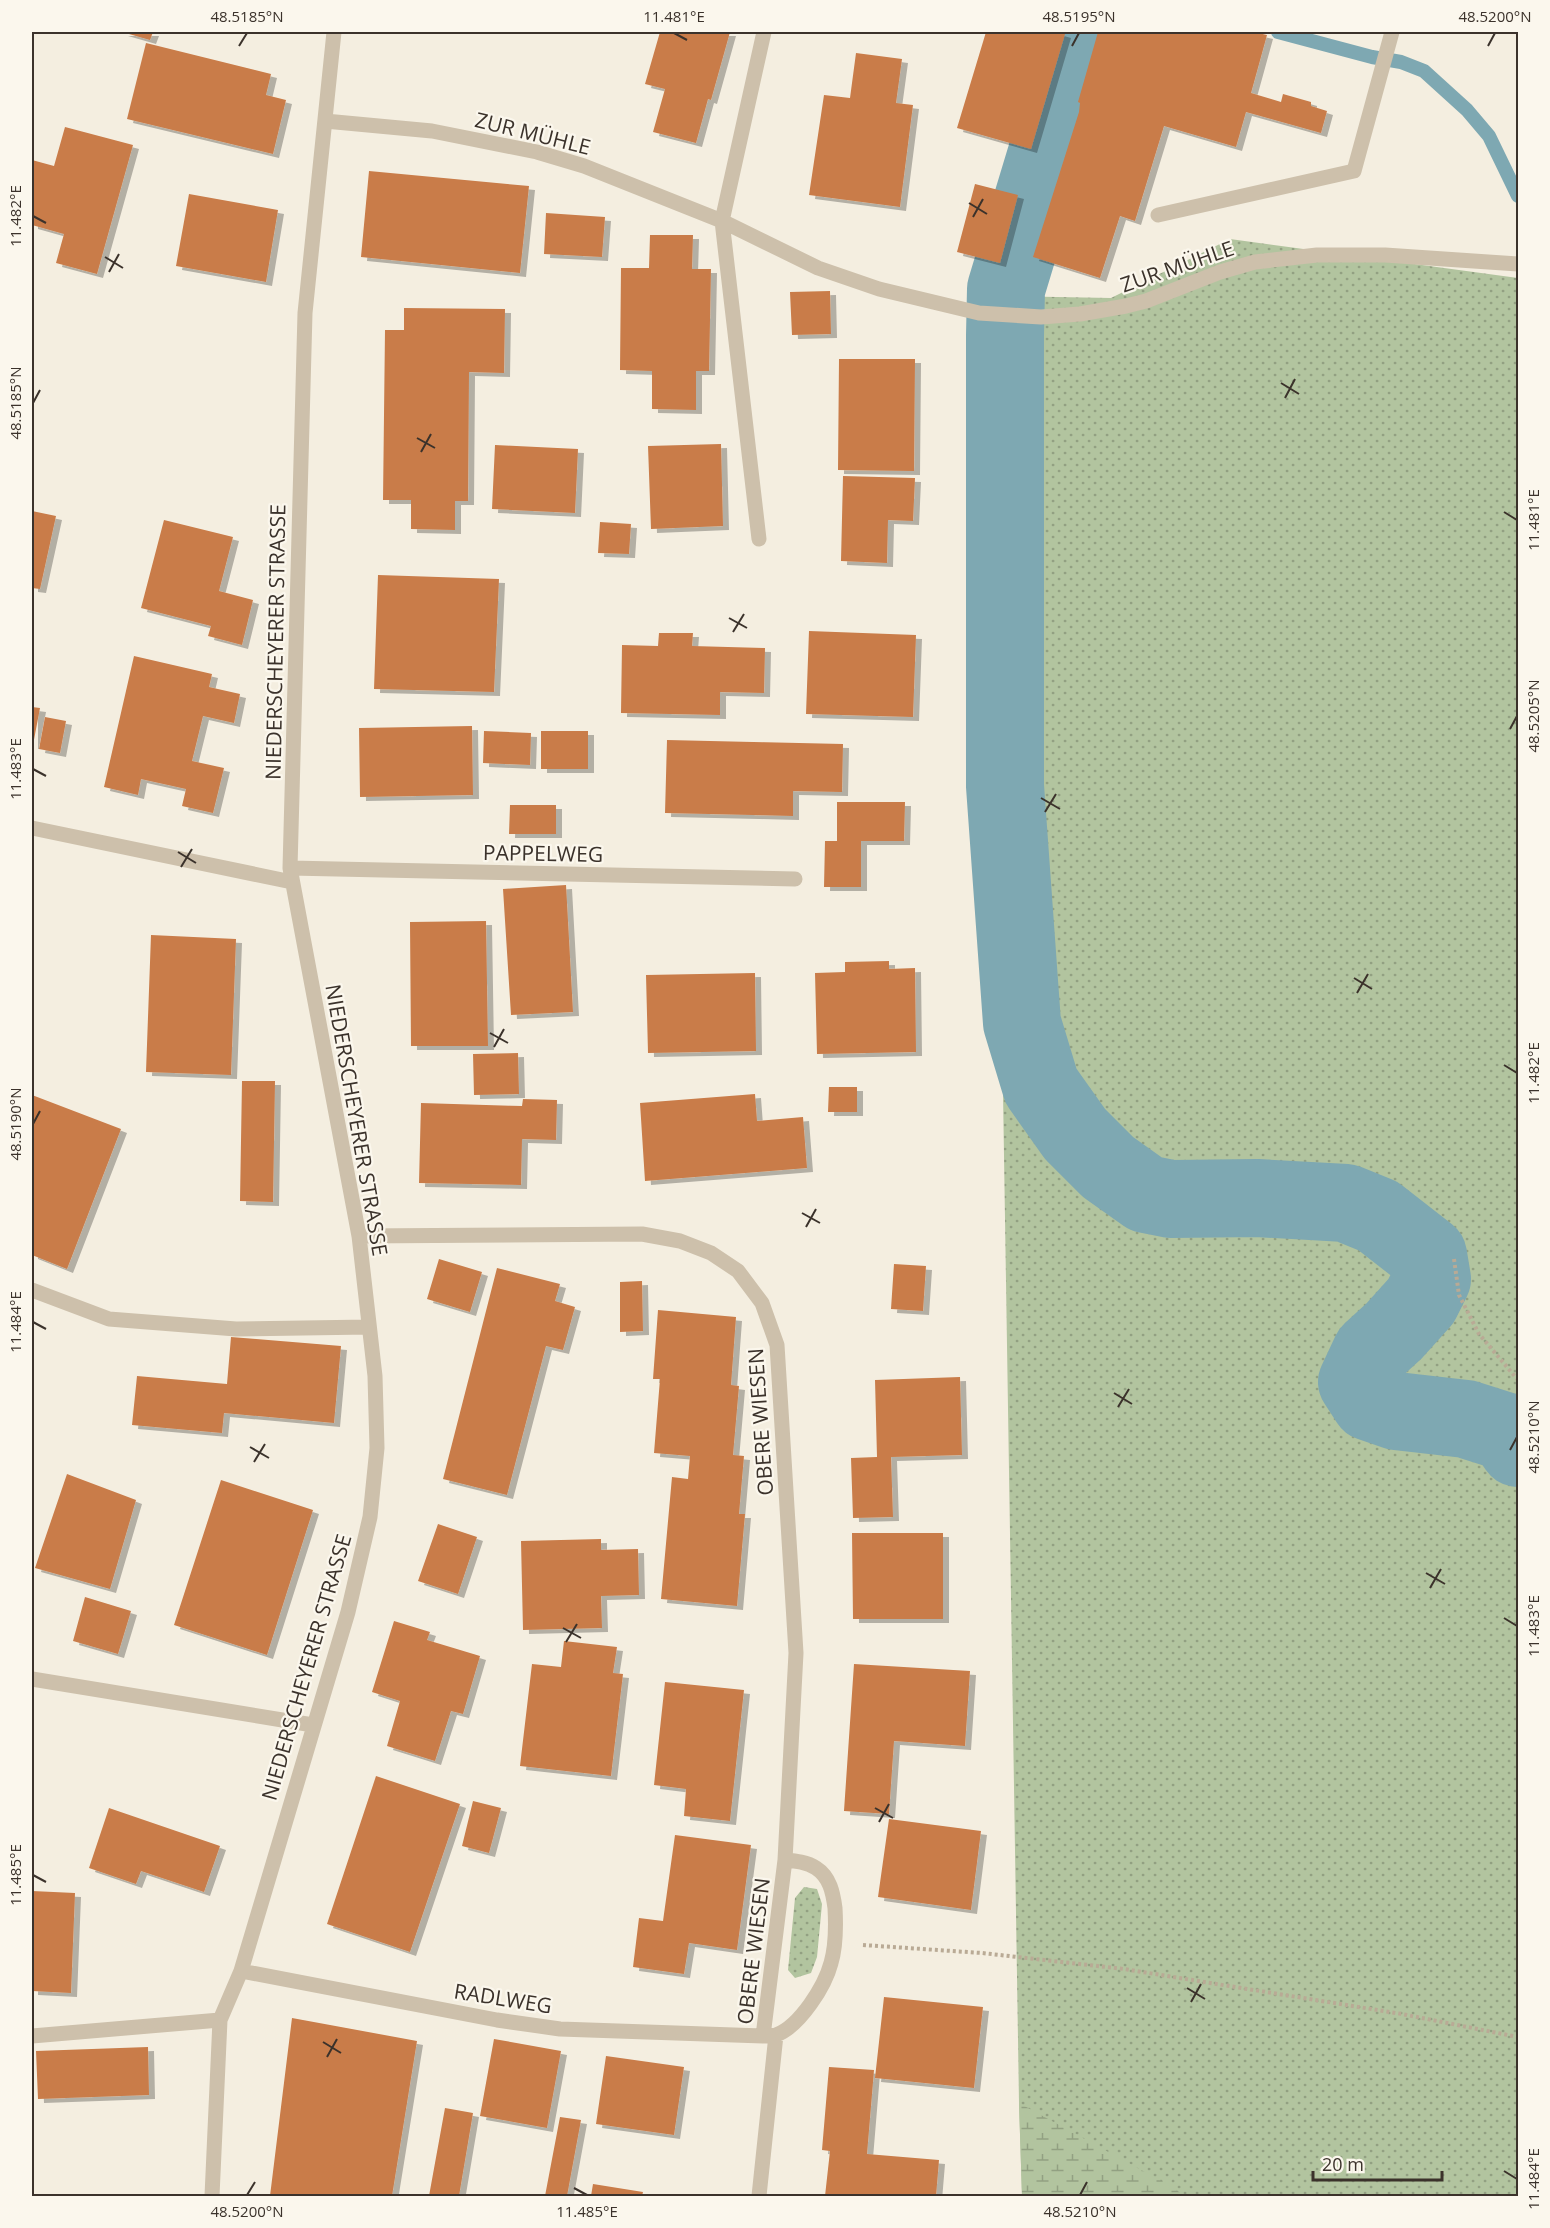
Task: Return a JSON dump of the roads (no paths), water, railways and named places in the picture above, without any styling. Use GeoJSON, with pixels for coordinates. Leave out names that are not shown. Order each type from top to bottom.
{"type":"FeatureCollection","features":[{"type":"Feature","properties":{"kind":"street","name":"NIEDERSCHEYERER STRASSE"},"geometry":{"type":"LineString","coordinates":[[213,2196],[220,2020],[241,1971],[348,1612],[370,1517],[377,1448],[375,1376],[359,1236],[291,875],[305,313],[334,32]]}},
{"type":"Feature","properties":{"kind":"street"},"geometry":{"type":"LineString","coordinates":[[759,539],[722,221],[764,32]]}},
{"type":"Feature","properties":{"kind":"street"},"geometry":{"type":"LineString","coordinates":[[1158,214],[1354,171],[1392,32]]}},
{"type":"Feature","properties":{"kind":"street","name":"ZUR MÜHLE"},"geometry":{"type":"LineString","coordinates":[[325,121],[432,131],[537,152],[595,170],[722,221],[818,267],[879,289],[959,309],[999,315],[1041,317],[1080,314],[1146,301],[1220,272],[1255,262],[1317,255],[1384,255],[1514,263]]}},
{"type":"Feature","properties":{"kind":"street","name":"PAPPELWEG"},"geometry":{"type":"LineString","coordinates":[[32,828],[291,875],[795,879]]}},
{"type":"Feature","properties":{"kind":"street","name":"OBERE WIESEN"},"geometry":{"type":"LineString","coordinates":[[359,1236],[651,1236],[680,1241],[711,1253],[738,1271],[762,1303],[777,1344],[796,1653],[785,1860],[769,2036],[759,2196]]}},
{"type":"Feature","properties":{"kind":"street"},"geometry":{"type":"LineString","coordinates":[[32,1290],[109,1319],[236,1329],[369,1327]]}},
{"type":"Feature","properties":{"kind":"street"},"geometry":{"type":"LineString","coordinates":[[32,1679],[313,1725]]}},
{"type":"Feature","properties":{"kind":"street","name":"OBERE WIESEN"},"geometry":{"type":"LineString","coordinates":[[769,2036],[789,2027],[814,1998],[831,1963],[835,1944],[834,1896],[828,1881],[816,1868],[802,1862],[785,1860]]}},
{"type":"Feature","properties":{"kind":"street","name":"RADLWEG"},"geometry":{"type":"LineString","coordinates":[[241,1971],[497,2020],[560,2028],[769,2036]]}},
{"type":"Feature","properties":{"kind":"street"},"geometry":{"type":"LineString","coordinates":[[32,2036],[220,2020]]}},
{"type":"Feature","properties":{"kind":"waterway"},"geometry":{"type":"LineString","coordinates":[[1065,92],[1084,32]]}},
{"type":"Feature","properties":{"kind":"waterway"},"geometry":{"type":"LineString","coordinates":[[1278,32],[1372,57],[1401,62],[1424,71],[1467,110],[1489,136],[1518,196]]}},
{"type":"Feature","properties":{"kind":"waterway"},"geometry":{"type":"LineString","coordinates":[[1061,107],[1006,289],[1005,335],[1005,786],[1022,1023],[1041,1086],[1075,1134],[1108,1167],[1146,1194],[1171,1199],[1257,1198],[1346,1203],[1378,1216],[1428,1255],[1432,1279],[1421,1301],[1371,1352],[1357,1382],[1370,1402],[1396,1411],[1466,1419],[1507,1432],[1518,1448]]}}]}
